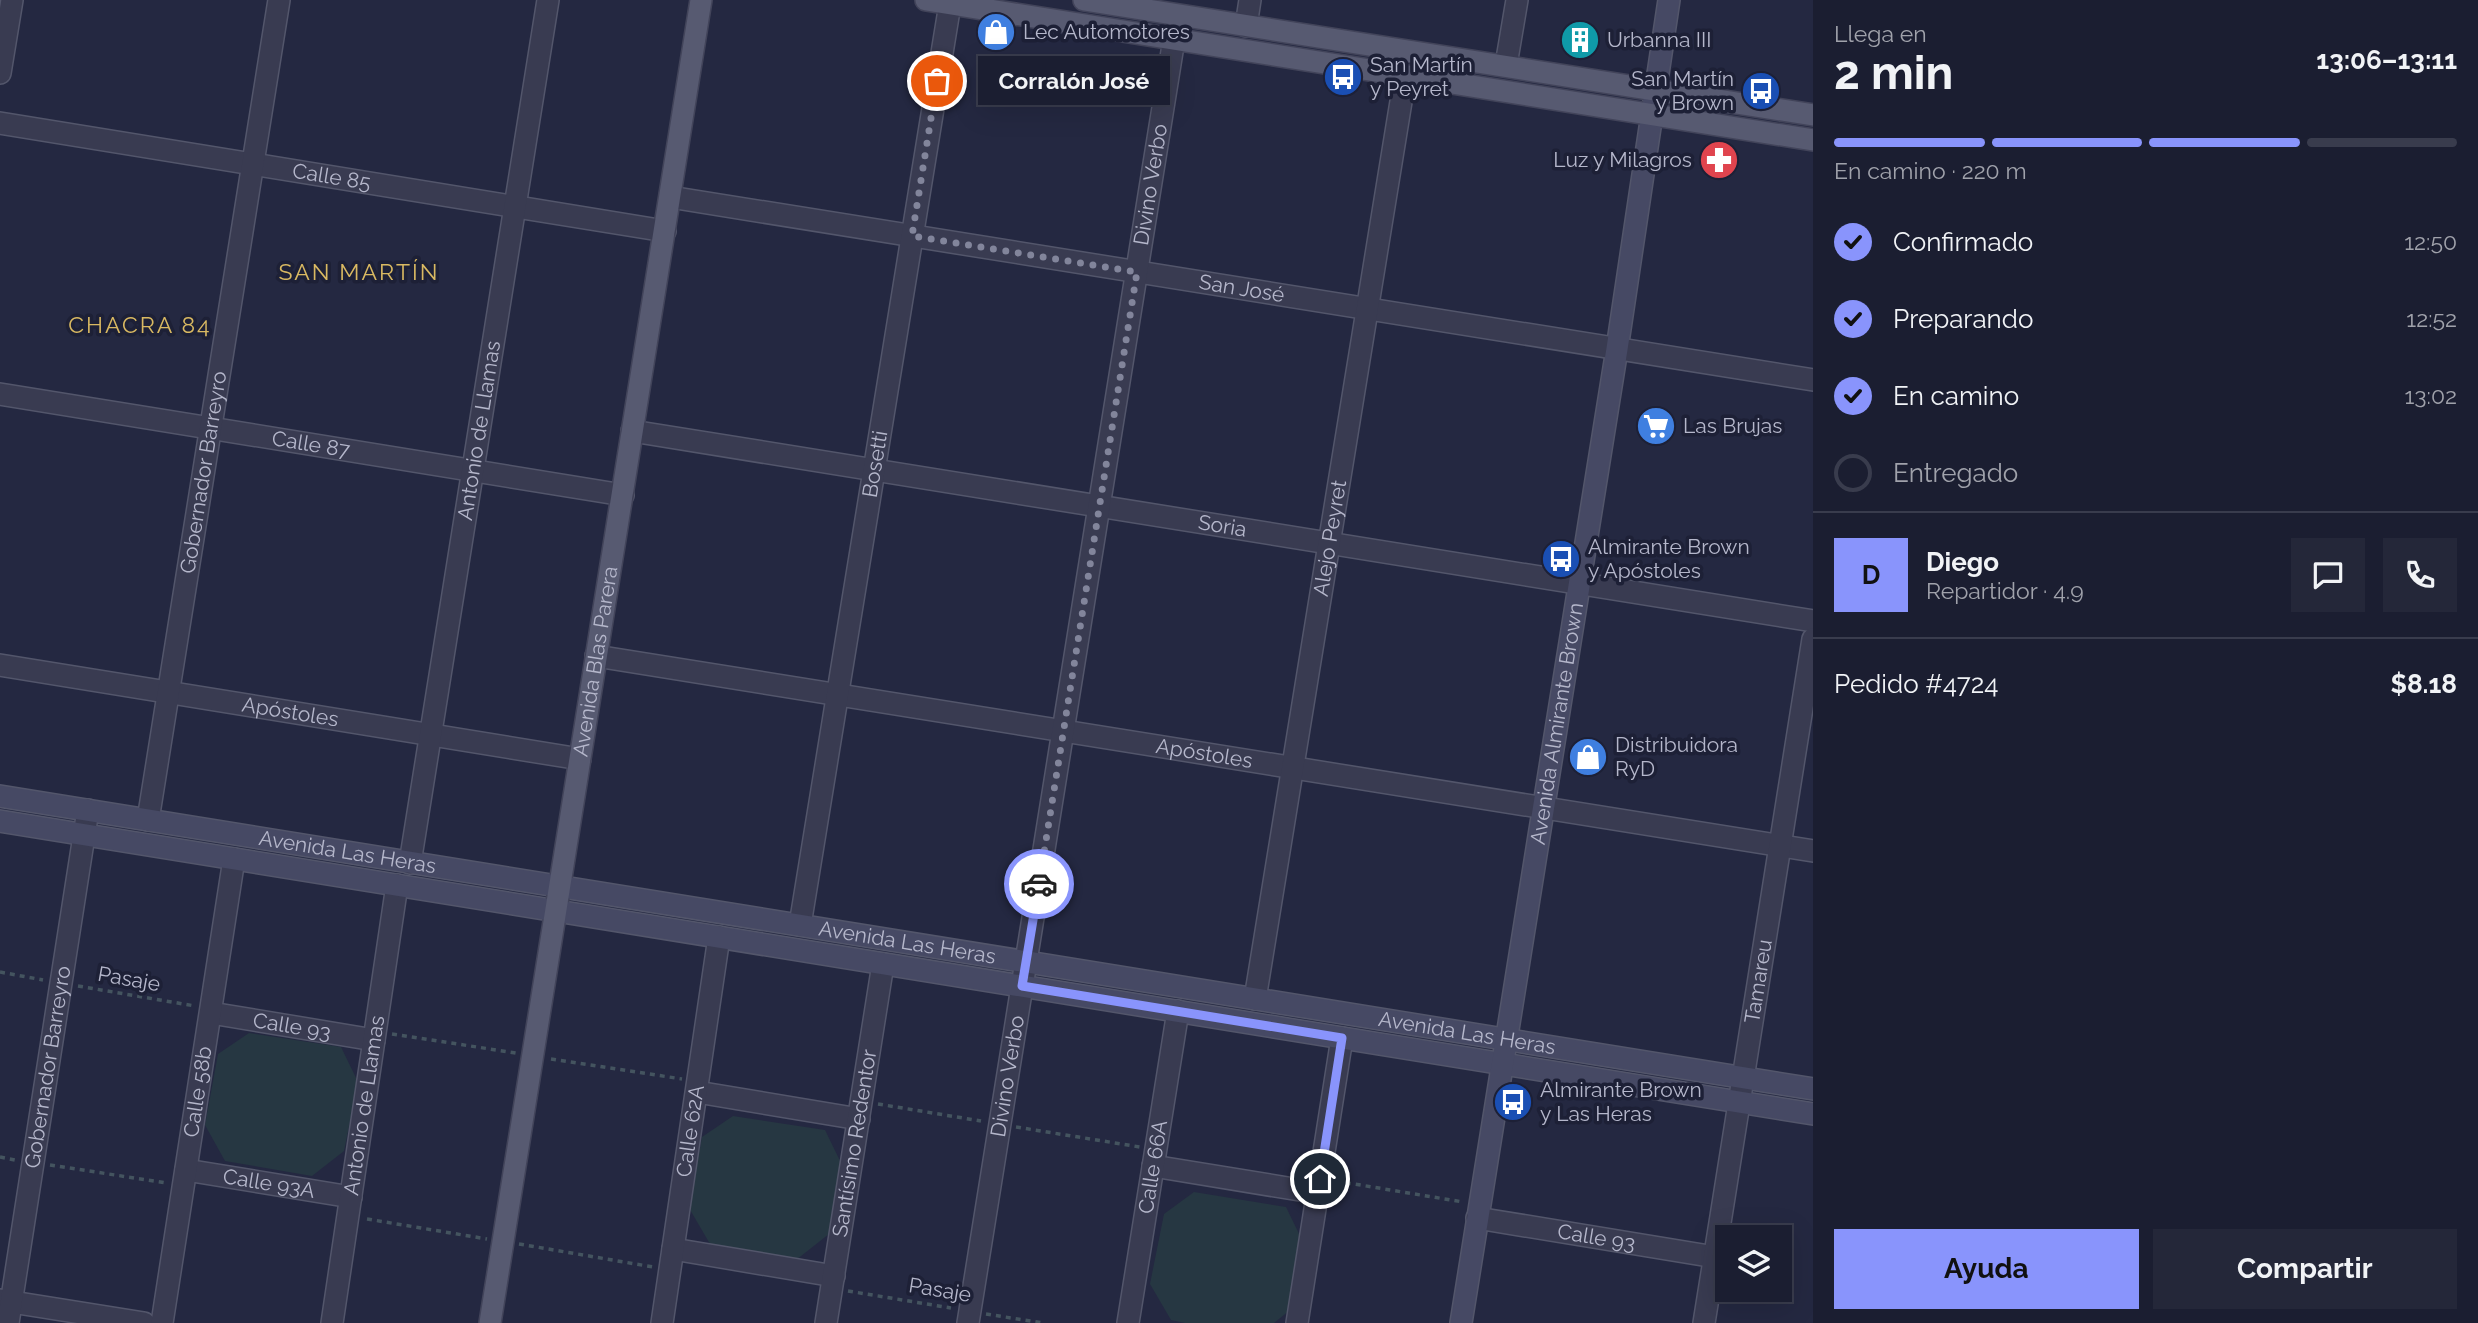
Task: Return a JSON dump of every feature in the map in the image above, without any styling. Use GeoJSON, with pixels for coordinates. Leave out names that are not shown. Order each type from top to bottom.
{"type":"FeatureCollection","features":[{"type":"Feature","properties":{"kind":"main road","name":"Avenida Blas Parera"},"geometry":{"type":"LineString","coordinates":[[490,1323],[701,0]]}},
{"type":"Feature","properties":{"kind":"main road"},"geometry":{"type":"LineString","coordinates":[[926,0],[1813,141]]}},
{"type":"Feature","properties":{"kind":"main road"},"geometry":{"type":"LineString","coordinates":[[1084,0],[1506,65],[1813,116]]}},
{"type":"Feature","properties":{"kind":"main road","name":"Avenida Almirante Brown"},"geometry":{"type":"LineString","coordinates":[[1461,1323],[1617,349],[1669,0]]}},
{"type":"Feature","properties":{"kind":"main road","name":"Avenida Las Heras"},"geometry":{"type":"LineString","coordinates":[[0,796],[1813,1089]]}},
{"type":"Feature","properties":{"kind":"main road","name":"Avenida Las Heras"},"geometry":{"type":"LineString","coordinates":[[0,821],[1813,1114]]}},
{"type":"Feature","properties":{"kind":"street"},"geometry":{"type":"LineString","coordinates":[[0,73],[12,0]]}},
{"type":"Feature","properties":{"kind":"street","name":"Gobernador Barreyro"},"geometry":{"type":"LineString","coordinates":[[148,820],[279,0]]}},
{"type":"Feature","properties":{"kind":"street","name":"Antonio de Llamas"},"geometry":{"type":"LineString","coordinates":[[410,863],[548,0]]}},
{"type":"Feature","properties":{"kind":"street"},"geometry":{"type":"LineString","coordinates":[[1246,26],[1250,0]]}},
{"type":"Feature","properties":{"kind":"street"},"geometry":{"type":"LineString","coordinates":[[1506,65],[1517,0]]}},
{"type":"Feature","properties":{"kind":"street","name":"Bosetti"},"geometry":{"type":"LineString","coordinates":[[800,925],[950,4]]}},
{"type":"Feature","properties":{"kind":"street","name":"Divino Verbo"},"geometry":{"type":"LineString","coordinates":[[969,1317],[1174,39]]}},
{"type":"Feature","properties":{"kind":"street","name":"Alejo Peyret"},"geometry":{"type":"LineString","coordinates":[[1255,999],[1405,77]]}},
{"type":"Feature","properties":{"kind":"street","name":"Calle 85"},"geometry":{"type":"LineString","coordinates":[[0,123],[665,231]]}},
{"type":"Feature","properties":{"kind":"street","name":"San José"},"geometry":{"type":"LineString","coordinates":[[670,197],[1813,380]]}},
{"type":"Feature","properties":{"kind":"street","name":"Calle 87"},"geometry":{"type":"LineString","coordinates":[[0,394],[623,495]]}},
{"type":"Feature","properties":{"kind":"street","name":"Soria"},"geometry":{"type":"LineString","coordinates":[[632,431],[1813,621]]}},
{"type":"Feature","properties":{"kind":"street","name":"Tamareu"},"geometry":{"type":"LineString","coordinates":[[1720,1225],[1813,639]]}},
{"type":"Feature","properties":{"kind":"street","name":"Apóstoles"},"geometry":{"type":"LineString","coordinates":[[596,656],[1813,852]]}},
{"type":"Feature","properties":{"kind":"street","name":"Apóstoles"},"geometry":{"type":"LineString","coordinates":[[0,665],[580,759]]}},
{"type":"Feature","properties":{"kind":"street","name":"Gobernador Barreyro"},"geometry":{"type":"LineString","coordinates":[[8,1323],[6,1301],[33,1162],[88,810]]}},
{"type":"Feature","properties":{"kind":"street","name":"Calle 58b"},"geometry":{"type":"LineString","coordinates":[[162,1323],[234,859]]}},
{"type":"Feature","properties":{"kind":"street","name":"Antonio de Llamas"},"geometry":{"type":"LineString","coordinates":[[332,1323],[397,885]]}},
{"type":"Feature","properties":{"kind":"street","name":"Calle 62A"},"geometry":{"type":"LineString","coordinates":[[662,1323],[719,937]]}},
{"type":"Feature","properties":{"kind":"street","name":"Santísimo Redentor"},"geometry":{"type":"LineString","coordinates":[[826,1323],[883,964]]}},
{"type":"Feature","properties":{"kind":"street","name":"Calle 93"},"geometry":{"type":"LineString","coordinates":[[211,1011],[374,1040]]}},
{"type":"Feature","properties":{"kind":"street","name":"Calle 66A"},"geometry":{"type":"LineString","coordinates":[[1129,1323],[1178,1011]]}},
{"type":"Feature","properties":{"kind":"street"},"geometry":{"type":"LineString","coordinates":[[1297,1323],[1342,1038]]}},
{"type":"Feature","properties":{"kind":"street"},"geometry":{"type":"LineString","coordinates":[[697,1092],[859,1119]]}},
{"type":"Feature","properties":{"kind":"street"},"geometry":{"type":"LineString","coordinates":[[1153,1166],[1319,1186]]}},
{"type":"Feature","properties":{"kind":"street","name":"Calle 93A"},"geometry":{"type":"LineString","coordinates":[[185,1178],[351,1197]]}},
{"type":"Feature","properties":{"kind":"street","name":"Calle 93"},"geometry":{"type":"LineString","coordinates":[[1479,1212],[1715,1257]]}},
{"type":"Feature","properties":{"kind":"street"},"geometry":{"type":"LineString","coordinates":[[673,1249],[833,1282]]}},
{"type":"Feature","properties":{"kind":"street","name":"Tamareu"},"geometry":{"type":"LineString","coordinates":[[1704,1323],[1715,1257]]}},
{"type":"Feature","properties":{"kind":"street"},"geometry":{"type":"LineString","coordinates":[[6,1301],[144,1323]]}},
{"type":"Feature","properties":{"kind":"path","name":"Pasaje"},"geometry":{"type":"LineString","coordinates":[[0,972],[211,1011]]}},
{"type":"Feature","properties":{"kind":"path"},"geometry":{"type":"LineString","coordinates":[[0,1157],[185,1178]]}},
{"type":"Feature","properties":{"kind":"path"},"geometry":{"type":"LineString","coordinates":[[1319,1186],[1479,1212]]}},
{"type":"Feature","properties":{"kind":"path","name":"Pasaje"},"geometry":{"type":"LineString","coordinates":[[833,1282],[969,1317],[1042,1323]]}},
{"type":"Feature","properties":{"kind":"shaded area"},"geometry":{"type":"Polygon","coordinates":[[[249,1033],[341,1047],[358,1082],[344,1151],[312,1176],[225,1161],[205,1125],[218,1054],[249,1033]]]}},
{"type":"Feature","properties":{"kind":"shaded area"},"geometry":{"type":"Polygon","coordinates":[[[733,1116],[825,1130],[842,1165],[829,1234],[796,1260],[710,1244],[689,1208],[702,1137],[733,1116]]]}},
{"type":"Feature","properties":{"kind":"shaded area"},"geometry":{"type":"Polygon","coordinates":[[[1194,1192],[1286,1207],[1303,1242],[1290,1310],[1274,1323],[1185,1323],[1171,1320],[1150,1284],[1164,1214],[1194,1192]]]}},
{"type":"Feature","properties":{"kind":"way so far"},"geometry":{"type":"LineString","coordinates":[[937,81],[912,236],[1137,272],[1039,884]]}},
{"type":"Feature","properties":{"kind":"place","name":"Lec Automotores"},"geometry":{"type":"Point","coordinates":[996,32]}},
{"type":"Feature","properties":{"kind":"place","name":"Urbanna III"},"geometry":{"type":"Point","coordinates":[1580,40]}},
{"type":"Feature","properties":{"kind":"place","name":"San Martín y Peyret"},"geometry":{"type":"Point","coordinates":[1343,77]}},
{"type":"Feature","properties":{"kind":"place","name":"Corralón José"},"geometry":{"type":"Point","coordinates":[937,81]}},
{"type":"Feature","properties":{"kind":"place","name":"San Martín y Brown"},"geometry":{"type":"Point","coordinates":[1761,91]}},
{"type":"Feature","properties":{"kind":"place","name":"Luz y Milagros"},"geometry":{"type":"Point","coordinates":[1719,160]}},
{"type":"Feature","properties":{"kind":"place","name":"Las Brujas"},"geometry":{"type":"Point","coordinates":[1656,426]}},
{"type":"Feature","properties":{"kind":"place","name":"Almirante Brown y Apóstoles"},"geometry":{"type":"Point","coordinates":[1561,559]}},
{"type":"Feature","properties":{"kind":"place","name":"Distribuidora RyD"},"geometry":{"type":"Point","coordinates":[1588,757]}},
{"type":"Feature","properties":{"kind":"place","name":"Almirante Brown y Las Heras"},"geometry":{"type":"Point","coordinates":[1513,1102]}},
{"type":"Feature","properties":{"kind":"district","name":"SAN MARTÍN"},"geometry":{"type":"Point","coordinates":[359,272]}},
{"type":"Feature","properties":{"kind":"district","name":"CHACRA 84"},"geometry":{"type":"Point","coordinates":[140,325]}},
{"type":"Feature","properties":{"kind":"route"},"geometry":{"type":"LineString","coordinates":[[1039,884],[1022,986],[1342,1038],[1320,1179]]}}]}
